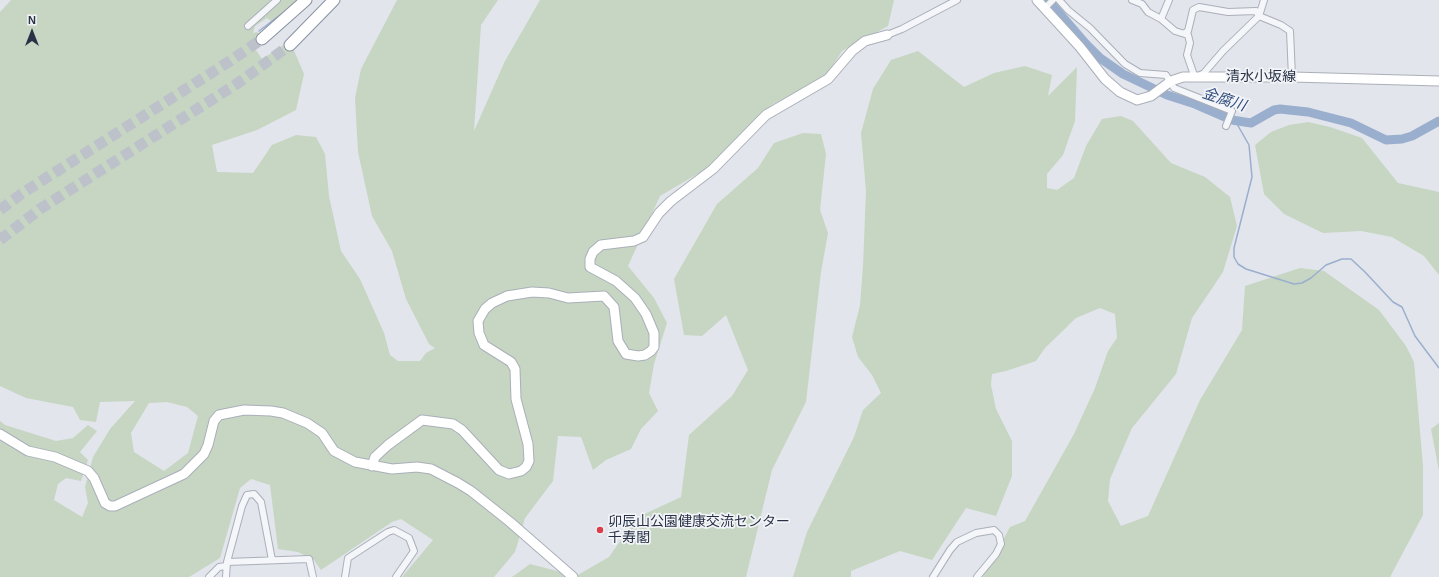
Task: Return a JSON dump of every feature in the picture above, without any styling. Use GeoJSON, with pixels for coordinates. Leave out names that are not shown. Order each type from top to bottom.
{"type":"FeatureCollection","features":[{"type":"Feature","properties":{"kind":"highway"},"geometry":{"type":"LineString","coordinates":[[262,38],[306,0]]}},
{"type":"Feature","properties":{"kind":"highway"},"geometry":{"type":"LineString","coordinates":[[290,45],[334,0]]}},
{"type":"Feature","properties":{"kind":"street"},"geometry":{"type":"LineString","coordinates":[[248,26],[277,0]]}},
{"type":"Feature","properties":{"kind":"street"},"geometry":{"type":"LineString","coordinates":[[372,466],[375,457],[388,445],[422,420],[453,424],[462,430],[491,463],[504,472],[509,474],[517,473],[526,467],[529,461],[528,444],[517,405],[515,369],[511,362],[484,345],[478,333],[478,321],[485,309],[492,303],[507,296],[532,292],[549,293],[568,298],[604,296],[614,307],[618,341],[626,354],[638,356],[645,355],[654,347],[654,333],[646,314],[635,298],[616,281],[590,266],[590,259],[593,252],[601,246],[634,241],[643,236],[659,213],[671,201],[713,169],[766,115],[828,79],[852,52],[865,41],[902,29],[958,0]]}},
{"type":"Feature","properties":{"kind":"street"},"geometry":{"type":"LineString","coordinates":[[1041,5],[1053,0]]}},
{"type":"Feature","properties":{"kind":"street"},"geometry":{"type":"LineString","coordinates":[[1060,0],[1068,10],[1090,28],[1125,64],[1140,73],[1166,75],[1174,88],[1232,111],[1226,126]]}},
{"type":"Feature","properties":{"kind":"street"},"geometry":{"type":"LineString","coordinates":[[1132,0],[1142,4],[1148,12],[1161,19],[1175,31],[1188,35],[1190,43],[1187,55],[1195,78],[1204,73],[1223,51],[1259,16],[1264,0]]}},
{"type":"Feature","properties":{"kind":"street"},"geometry":{"type":"LineString","coordinates":[[1161,19],[1169,0]]}},
{"type":"Feature","properties":{"kind":"street","name":"清水小坂線"},"geometry":{"type":"LineString","coordinates":[[1041,5],[1080,47],[1105,79],[1120,92],[1138,100],[1151,96],[1169,82],[1183,77],[1292,77],[1439,81]]}},
{"type":"Feature","properties":{"kind":"street"},"geometry":{"type":"LineString","coordinates":[[1185,33],[1188,31],[1193,10],[1198,7],[1228,12],[1256,11],[1259,16],[1281,24],[1290,31],[1292,77]]}},
{"type":"Feature","properties":{"kind":"street"},"geometry":{"type":"LineString","coordinates":[[0,434],[28,451],[55,457],[88,471],[94,478],[104,503],[110,506],[124,504],[184,474],[204,454],[208,445],[214,421],[219,415],[232,411],[271,410],[294,417],[307,423],[322,433],[334,451],[355,462],[372,466],[392,468],[417,467],[431,469],[458,483],[471,491],[510,522],[573,577]]}},
{"type":"Feature","properties":{"kind":"street"},"geometry":{"type":"LineString","coordinates":[[226,577],[227,564],[242,506],[247,495],[254,494],[261,502],[272,560]]}},
{"type":"Feature","properties":{"kind":"street"},"geometry":{"type":"LineString","coordinates":[[344,577],[348,558],[388,532],[394,530],[409,538],[414,551],[396,577]]}},
{"type":"Feature","properties":{"kind":"street"},"geometry":{"type":"LineString","coordinates":[[932,577],[957,542],[976,533],[994,530],[1000,535],[1001,544],[996,554],[977,577]]}},
{"type":"Feature","properties":{"kind":"street"},"geometry":{"type":"LineString","coordinates":[[209,577],[219,567],[227,564],[272,560],[309,559],[314,577]]}},
{"type":"Feature","properties":{"kind":"green space"},"geometry":{"type":"Polygon","coordinates":[[[11,0],[275,0],[250,25],[281,0],[297,0],[272,22],[267,18],[255,26],[253,33],[257,32],[259,34],[252,44],[262,59],[290,41],[304,74],[296,110],[257,130],[212,145],[217,172],[253,173],[272,145],[296,135],[316,137],[325,154],[329,196],[341,251],[360,279],[384,333],[390,355],[398,361],[420,361],[426,353],[435,348],[429,344],[406,299],[392,251],[372,216],[358,152],[355,98],[361,69],[397,0],[498,0],[481,25],[474,131],[505,61],[540,0],[894,0],[888,26],[842,51],[825,78],[773,104],[716,163],[660,196],[628,266],[654,298],[667,323],[654,364],[649,393],[658,411],[641,429],[631,449],[606,460],[593,470],[581,437],[558,436],[553,481],[525,518],[515,552],[494,577],[402,577],[433,540],[401,519],[392,522],[321,570],[314,560],[298,552],[278,549],[270,485],[251,479],[240,488],[220,558],[189,577],[0,577],[0,421],[5,425],[56,441],[73,438],[88,425],[97,431],[80,452],[88,460],[81,481],[66,478],[58,484],[54,500],[82,517],[88,503],[85,487],[93,457],[110,429],[135,401],[100,402],[96,422],[80,420],[73,407],[26,398],[0,386],[0,12],[11,0]],[[167,402],[149,403],[131,433],[134,452],[164,471],[188,453],[198,416],[187,407],[167,402]]]}},
{"type":"Feature","properties":{"kind":"green space"},"geometry":{"type":"Polygon","coordinates":[[[918,51],[964,87],[994,73],[1025,66],[1052,75],[1048,96],[1077,67],[1075,121],[1063,155],[1047,174],[1047,188],[1057,190],[1074,178],[1086,146],[1102,119],[1121,116],[1133,121],[1171,163],[1205,177],[1230,197],[1237,226],[1223,272],[1192,318],[1176,374],[1132,428],[1110,479],[1108,501],[1121,526],[1148,516],[1200,400],[1242,330],[1245,286],[1300,268],[1324,271],[1379,310],[1406,346],[1414,362],[1423,466],[1423,515],[1390,577],[983,577],[1010,527],[1025,521],[1074,434],[1095,388],[1108,351],[1117,338],[1115,314],[1100,308],[1076,318],[1045,348],[1036,361],[992,374],[991,385],[996,409],[1012,441],[1012,476],[996,516],[966,508],[932,560],[900,551],[851,571],[851,577],[793,577],[807,532],[854,437],[863,410],[881,393],[872,375],[858,357],[852,337],[860,305],[863,266],[866,191],[861,133],[873,89],[891,60],[918,51]]]}},
{"type":"Feature","properties":{"kind":"green space"},"geometry":{"type":"Polygon","coordinates":[[[1308,122],[1330,127],[1362,138],[1398,183],[1439,192],[1439,275],[1424,256],[1392,237],[1361,231],[1323,233],[1284,214],[1264,194],[1255,145],[1271,132],[1289,125],[1308,122]]]}},
{"type":"Feature","properties":{"kind":"green space"},"geometry":{"type":"Polygon","coordinates":[[[803,133],[821,134],[826,154],[820,210],[828,233],[821,272],[806,402],[772,470],[746,577],[512,577],[530,564],[576,576],[609,557],[636,518],[681,497],[689,435],[732,396],[748,370],[726,315],[702,336],[684,335],[674,279],[717,204],[758,168],[774,143],[803,133]]]}},
{"type":"Feature","properties":{"kind":"green space"},"geometry":{"type":"Polygon","coordinates":[[[1439,423],[1439,471],[1431,429],[1439,423]]]}},
{"type":"Feature","properties":{"kind":"waterway","name":"金腐川"},"geometry":{"type":"LineString","coordinates":[[1048,0],[1100,58],[1123,74],[1167,95],[1195,104],[1232,120],[1251,123],[1274,110],[1280,109],[1308,112],[1351,123],[1386,140],[1402,139],[1412,136],[1439,121]]}},
{"type":"Feature","properties":{"kind":"waterway"},"geometry":{"type":"LineString","coordinates":[[259,31],[288,9]]}},
{"type":"Feature","properties":{"kind":"waterway"},"geometry":{"type":"LineString","coordinates":[[1240,122],[1237,124],[1249,145],[1252,177],[1234,248],[1234,257],[1238,264],[1246,269],[1294,284],[1302,283],[1311,278],[1326,265],[1342,259],[1351,259],[1393,302],[1402,307],[1415,336],[1439,368]]}},
{"type":"Feature","properties":{"kind":"tunnel"},"geometry":{"type":"LineString","coordinates":[[0,210],[21,194],[262,39]]}},
{"type":"Feature","properties":{"kind":"tunnel"},"geometry":{"type":"LineString","coordinates":[[0,240],[40,209],[238,83],[290,45]]}},
{"type":"Feature","properties":{"kind":"place","name":"卯辰山公園健康交流センター 千寿閣"},"geometry":{"type":"Point","coordinates":[600,530]}}]}
